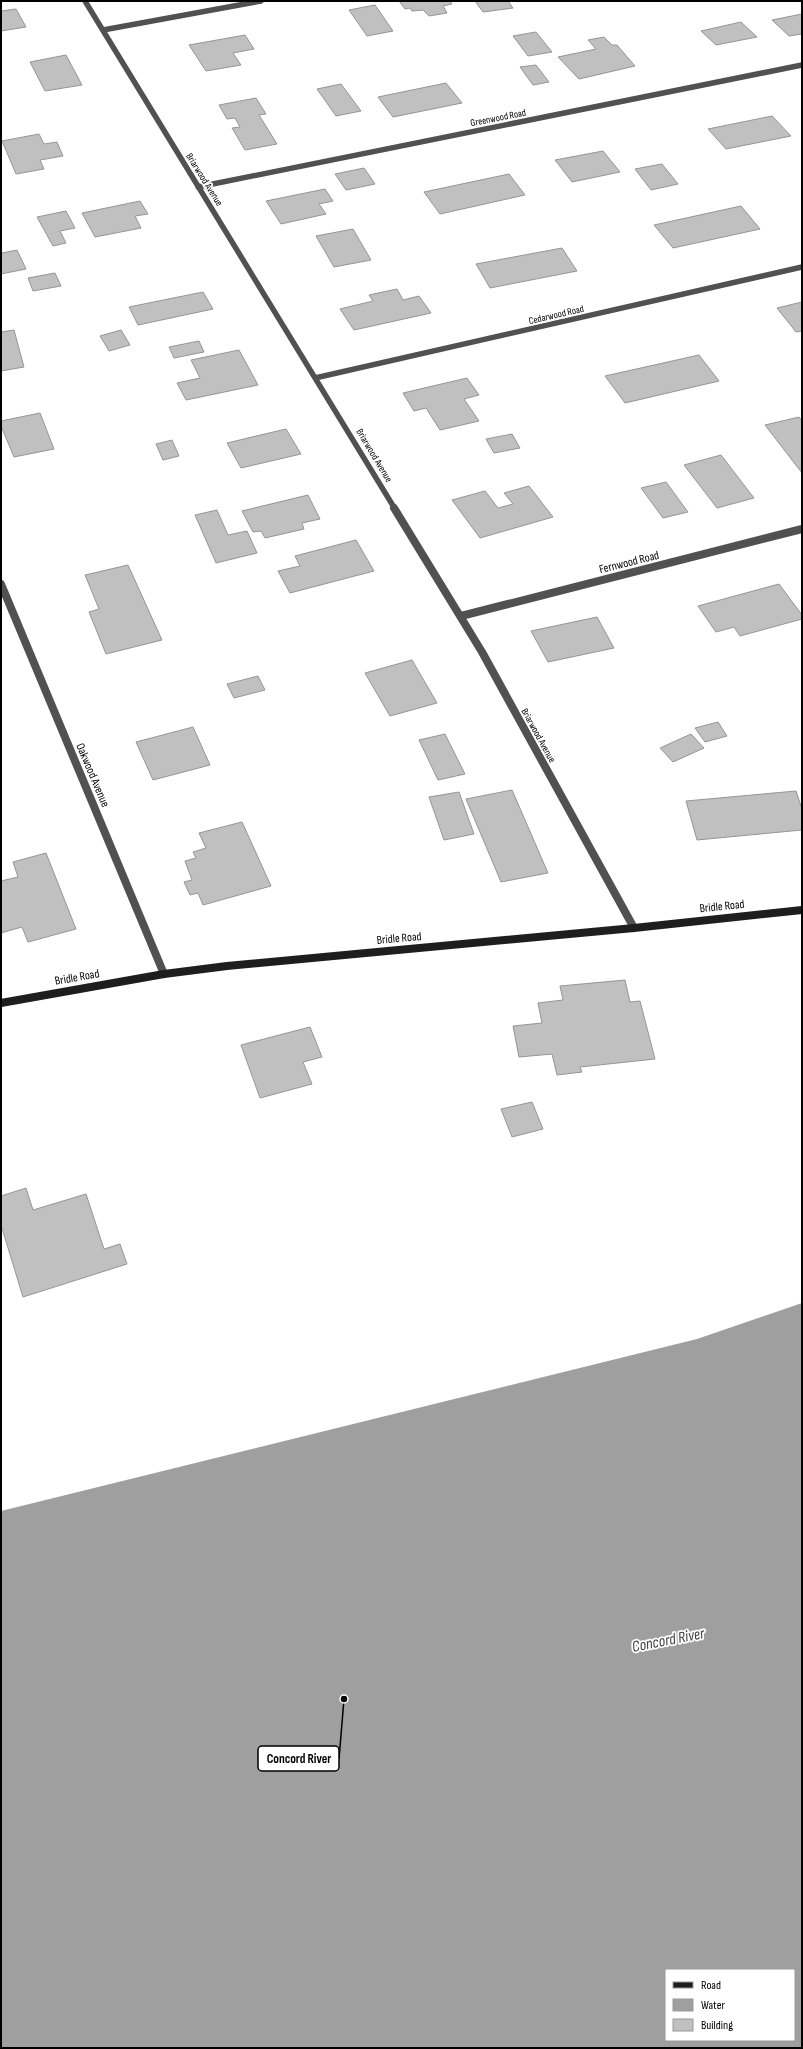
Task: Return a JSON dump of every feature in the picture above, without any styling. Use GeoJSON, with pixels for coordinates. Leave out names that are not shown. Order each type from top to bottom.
{"type":"FeatureCollection","features":[{"type":"Feature","properties":{"kind":"street","name":"Briarwood Avenue"},"geometry":{"type":"LineString","coordinates":[[85,1],[461,616],[634,928]]}},
{"type":"Feature","properties":{"kind":"street"},"geometry":{"type":"LineString","coordinates":[[103,30],[261,1]]}},
{"type":"Feature","properties":{"kind":"street","name":"Greenwood Road"},"geometry":{"type":"LineString","coordinates":[[198,187],[802,64]]}},
{"type":"Feature","properties":{"kind":"street","name":"Cedarwood Road"},"geometry":{"type":"LineString","coordinates":[[315,378],[802,267]]}},
{"type":"Feature","properties":{"kind":"street","name":"Fernwood Road"},"geometry":{"type":"LineString","coordinates":[[461,616],[802,529]]}},
{"type":"Feature","properties":{"kind":"street","name":"Oakwood Avenue"},"geometry":{"type":"LineString","coordinates":[[1,584],[164,974]]}},
{"type":"Feature","properties":{"kind":"street","name":"Bridle Road"},"geometry":{"type":"LineString","coordinates":[[1,1003],[164,974],[802,910]]}},
{"type":"Feature","properties":{"kind":"water"},"geometry":{"type":"Polygon","coordinates":[[[802,1303],[802,2048],[1,2048],[1,1511],[697,1339],[802,1303]]]}},
{"type":"Feature","properties":{"kind":"building"},"geometry":{"type":"Polygon","coordinates":[[[399,1],[450,1],[452,4],[443,6],[447,13],[429,16],[423,10],[412,11],[410,8],[405,9],[399,1]]]}},
{"type":"Feature","properties":{"kind":"building"},"geometry":{"type":"Polygon","coordinates":[[[475,1],[508,1],[513,8],[483,12],[475,1]]]}},
{"type":"Feature","properties":{"kind":"building"},"geometry":{"type":"Polygon","coordinates":[[[375,5],[393,31],[367,36],[349,10],[375,5]]]}},
{"type":"Feature","properties":{"kind":"building"},"geometry":{"type":"Polygon","coordinates":[[[16,9],[26,27],[1,31],[1,11],[16,9]]]}},
{"type":"Feature","properties":{"kind":"building"},"geometry":{"type":"Polygon","coordinates":[[[802,14],[802,34],[789,36],[772,20],[802,14]]]}},
{"type":"Feature","properties":{"kind":"building"},"geometry":{"type":"Polygon","coordinates":[[[741,22],[757,37],[716,45],[701,31],[741,22]]]}},
{"type":"Feature","properties":{"kind":"building"},"geometry":{"type":"Polygon","coordinates":[[[536,32],[552,52],[528,56],[513,36],[536,32]]]}},
{"type":"Feature","properties":{"kind":"building"},"geometry":{"type":"Polygon","coordinates":[[[245,35],[254,49],[233,53],[241,65],[206,71],[189,45],[245,35]]]}},
{"type":"Feature","properties":{"kind":"building"},"geometry":{"type":"Polygon","coordinates":[[[604,37],[612,45],[617,45],[635,66],[579,79],[558,57],[596,49],[588,40],[604,37]]]}},
{"type":"Feature","properties":{"kind":"building"},"geometry":{"type":"Polygon","coordinates":[[[66,55],[82,85],[45,91],[30,62],[66,55]]]}},
{"type":"Feature","properties":{"kind":"building"},"geometry":{"type":"Polygon","coordinates":[[[536,65],[549,82],[533,85],[520,67],[536,65]]]}},
{"type":"Feature","properties":{"kind":"building"},"geometry":{"type":"Polygon","coordinates":[[[446,83],[462,103],[393,117],[378,97],[446,83]]]}},
{"type":"Feature","properties":{"kind":"building"},"geometry":{"type":"Polygon","coordinates":[[[341,84],[361,111],[336,116],[317,89],[341,84]]]}},
{"type":"Feature","properties":{"kind":"building"},"geometry":{"type":"Polygon","coordinates":[[[256,98],[266,114],[259,115],[277,144],[245,150],[232,128],[240,127],[235,118],[227,119],[219,105],[256,98]]]}},
{"type":"Feature","properties":{"kind":"building"},"geometry":{"type":"Polygon","coordinates":[[[772,116],[791,136],[726,149],[708,129],[772,116]]]}},
{"type":"Feature","properties":{"kind":"building"},"geometry":{"type":"Polygon","coordinates":[[[39,134],[44,144],[57,142],[63,156],[40,160],[44,169],[16,174],[2,141],[39,134]]]}},
{"type":"Feature","properties":{"kind":"building"},"geometry":{"type":"Polygon","coordinates":[[[603,151],[620,172],[572,182],[555,160],[603,151]]]}},
{"type":"Feature","properties":{"kind":"building"},"geometry":{"type":"Polygon","coordinates":[[[662,164],[678,184],[651,190],[635,169],[662,164]]]}},
{"type":"Feature","properties":{"kind":"building"},"geometry":{"type":"Polygon","coordinates":[[[364,168],[375,184],[346,190],[335,174],[364,168]]]}},
{"type":"Feature","properties":{"kind":"building"},"geometry":{"type":"Polygon","coordinates":[[[509,174],[525,195],[440,214],[424,192],[509,174]]]}},
{"type":"Feature","properties":{"kind":"building"},"geometry":{"type":"Polygon","coordinates":[[[325,189],[333,201],[319,204],[326,214],[281,224],[266,201],[325,189]]]}},
{"type":"Feature","properties":{"kind":"building"},"geometry":{"type":"Polygon","coordinates":[[[140,201],[148,214],[135,216],[141,228],[95,237],[82,213],[140,201]]]}},
{"type":"Feature","properties":{"kind":"building"},"geometry":{"type":"Polygon","coordinates":[[[741,206],[760,229],[673,248],[654,225],[741,206]]]}},
{"type":"Feature","properties":{"kind":"building"},"geometry":{"type":"Polygon","coordinates":[[[66,211],[75,228],[60,231],[66,243],[53,246],[37,217],[66,211]]]}},
{"type":"Feature","properties":{"kind":"building"},"geometry":{"type":"Polygon","coordinates":[[[353,229],[371,260],[334,267],[316,236],[353,229]]]}},
{"type":"Feature","properties":{"kind":"building"},"geometry":{"type":"Polygon","coordinates":[[[562,248],[577,271],[490,288],[476,264],[562,248]]]}},
{"type":"Feature","properties":{"kind":"building"},"geometry":{"type":"Polygon","coordinates":[[[17,250],[26,269],[1,274],[1,251],[2,253],[17,250]]]}},
{"type":"Feature","properties":{"kind":"building"},"geometry":{"type":"Polygon","coordinates":[[[55,273],[61,286],[33,291],[28,278],[55,273]]]}},
{"type":"Feature","properties":{"kind":"building"},"geometry":{"type":"Polygon","coordinates":[[[397,289],[403,300],[419,296],[431,313],[354,330],[340,309],[373,301],[369,295],[397,289]]]}},
{"type":"Feature","properties":{"kind":"building"},"geometry":{"type":"Polygon","coordinates":[[[203,292],[213,309],[138,325],[129,307],[203,292]]]}},
{"type":"Feature","properties":{"kind":"building"},"geometry":{"type":"Polygon","coordinates":[[[802,302],[802,331],[796,332],[777,308],[802,302]]]}},
{"type":"Feature","properties":{"kind":"building"},"geometry":{"type":"Polygon","coordinates":[[[14,330],[24,367],[1,371],[1,332],[14,330]]]}},
{"type":"Feature","properties":{"kind":"building"},"geometry":{"type":"Polygon","coordinates":[[[121,330],[130,345],[109,351],[100,336],[121,330]]]}},
{"type":"Feature","properties":{"kind":"building"},"geometry":{"type":"Polygon","coordinates":[[[199,341],[204,352],[174,358],[169,347],[199,341]]]}},
{"type":"Feature","properties":{"kind":"building"},"geometry":{"type":"Polygon","coordinates":[[[239,350],[258,385],[186,400],[177,383],[200,378],[191,360],[239,350]]]}},
{"type":"Feature","properties":{"kind":"building"},"geometry":{"type":"Polygon","coordinates":[[[699,355],[719,381],[625,403],[605,376],[699,355]]]}},
{"type":"Feature","properties":{"kind":"building"},"geometry":{"type":"Polygon","coordinates":[[[467,378],[479,395],[464,399],[479,421],[440,430],[426,408],[414,411],[403,393],[467,378]]]}},
{"type":"Feature","properties":{"kind":"building"},"geometry":{"type":"Polygon","coordinates":[[[40,413],[54,449],[14,457],[1,426],[1,421],[40,413]]]}},
{"type":"Feature","properties":{"kind":"building"},"geometry":{"type":"Polygon","coordinates":[[[799,417],[802,421],[802,473],[765,425],[799,417]]]}},
{"type":"Feature","properties":{"kind":"building"},"geometry":{"type":"Polygon","coordinates":[[[286,429],[301,454],[241,468],[227,443],[286,429]]]}},
{"type":"Feature","properties":{"kind":"building"},"geometry":{"type":"Polygon","coordinates":[[[512,434],[520,448],[494,453],[486,439],[512,434]]]}},
{"type":"Feature","properties":{"kind":"building"},"geometry":{"type":"Polygon","coordinates":[[[172,440],[179,456],[163,460],[156,444],[172,440]]]}},
{"type":"Feature","properties":{"kind":"building"},"geometry":{"type":"Polygon","coordinates":[[[721,455],[754,498],[717,508],[684,465],[721,455]]]}},
{"type":"Feature","properties":{"kind":"building"},"geometry":{"type":"Polygon","coordinates":[[[666,482],[688,512],[663,518],[641,488],[666,482]]]}},
{"type":"Feature","properties":{"kind":"building"},"geometry":{"type":"Polygon","coordinates":[[[529,486],[553,517],[480,538],[452,500],[485,491],[498,508],[513,504],[504,493],[529,486]]]}},
{"type":"Feature","properties":{"kind":"building"},"geometry":{"type":"Polygon","coordinates":[[[308,495],[320,519],[302,523],[304,529],[265,538],[261,531],[253,532],[242,511],[308,495]]]}},
{"type":"Feature","properties":{"kind":"building"},"geometry":{"type":"Polygon","coordinates":[[[217,510],[228,535],[247,531],[257,553],[216,563],[195,515],[217,510]]]}},
{"type":"Feature","properties":{"kind":"building"},"geometry":{"type":"Polygon","coordinates":[[[356,540],[374,571],[290,593],[278,571],[300,566],[295,556],[356,540]]]}},
{"type":"Feature","properties":{"kind":"building"},"geometry":{"type":"Polygon","coordinates":[[[128,565],[162,640],[106,654],[89,612],[99,609],[85,575],[128,565]]]}},
{"type":"Feature","properties":{"kind":"building"},"geometry":{"type":"Polygon","coordinates":[[[779,584],[802,615],[802,619],[740,636],[734,627],[716,632],[698,606],[779,584]]]}},
{"type":"Feature","properties":{"kind":"building"},"geometry":{"type":"Polygon","coordinates":[[[597,617],[614,648],[548,662],[531,631],[597,617]]]}},
{"type":"Feature","properties":{"kind":"building"},"geometry":{"type":"Polygon","coordinates":[[[412,660],[437,703],[390,716],[365,673],[412,660]]]}},
{"type":"Feature","properties":{"kind":"building"},"geometry":{"type":"Polygon","coordinates":[[[258,676],[265,690],[234,698],[227,684],[258,676]]]}},
{"type":"Feature","properties":{"kind":"building"},"geometry":{"type":"Polygon","coordinates":[[[718,722],[727,736],[705,742],[695,728],[718,722]]]}},
{"type":"Feature","properties":{"kind":"building"},"geometry":{"type":"Polygon","coordinates":[[[193,727],[210,765],[153,780],[136,742],[193,727]]]}},
{"type":"Feature","properties":{"kind":"building"},"geometry":{"type":"Polygon","coordinates":[[[445,734],[465,774],[438,780],[419,740],[445,734]]]}},
{"type":"Feature","properties":{"kind":"building"},"geometry":{"type":"Polygon","coordinates":[[[691,734],[704,748],[673,762],[660,748],[691,734]]]}},
{"type":"Feature","properties":{"kind":"building"},"geometry":{"type":"Polygon","coordinates":[[[512,790],[548,873],[501,882],[466,799],[512,790]]]}},
{"type":"Feature","properties":{"kind":"building"},"geometry":{"type":"Polygon","coordinates":[[[796,791],[802,809],[802,830],[697,840],[686,801],[796,791]]]}},
{"type":"Feature","properties":{"kind":"building"},"geometry":{"type":"Polygon","coordinates":[[[459,792],[474,834],[444,840],[429,797],[459,792]]]}},
{"type":"Feature","properties":{"kind":"building"},"geometry":{"type":"Polygon","coordinates":[[[242,822],[271,886],[203,905],[198,893],[190,895],[184,882],[192,880],[185,861],[196,858],[193,852],[206,848],[199,833],[242,822]]]}},
{"type":"Feature","properties":{"kind":"building"},"geometry":{"type":"Polygon","coordinates":[[[46,853],[76,929],[28,942],[22,927],[1,933],[1,881],[18,877],[13,862],[46,853]]]}},
{"type":"Feature","properties":{"kind":"building"},"geometry":{"type":"Polygon","coordinates":[[[625,980],[630,1002],[640,1001],[655,1059],[580,1067],[582,1072],[557,1075],[552,1054],[519,1057],[513,1026],[542,1023],[538,1003],[563,1000],[560,986],[625,980]]]}},
{"type":"Feature","properties":{"kind":"building"},"geometry":{"type":"Polygon","coordinates":[[[310,1027],[322,1057],[303,1062],[312,1084],[260,1098],[241,1045],[310,1027]]]}},
{"type":"Feature","properties":{"kind":"building"},"geometry":{"type":"Polygon","coordinates":[[[532,1102],[543,1129],[512,1137],[501,1109],[532,1102]]]}},
{"type":"Feature","properties":{"kind":"building"},"geometry":{"type":"Polygon","coordinates":[[[26,1188],[33,1210],[86,1194],[104,1249],[120,1244],[127,1264],[23,1297],[1,1225],[1,1196],[26,1188]]]}},
{"type":"Feature","properties":{"kind":"place","name":"Concord River"},"geometry":{"type":"Point","coordinates":[344,1699]}}]}
